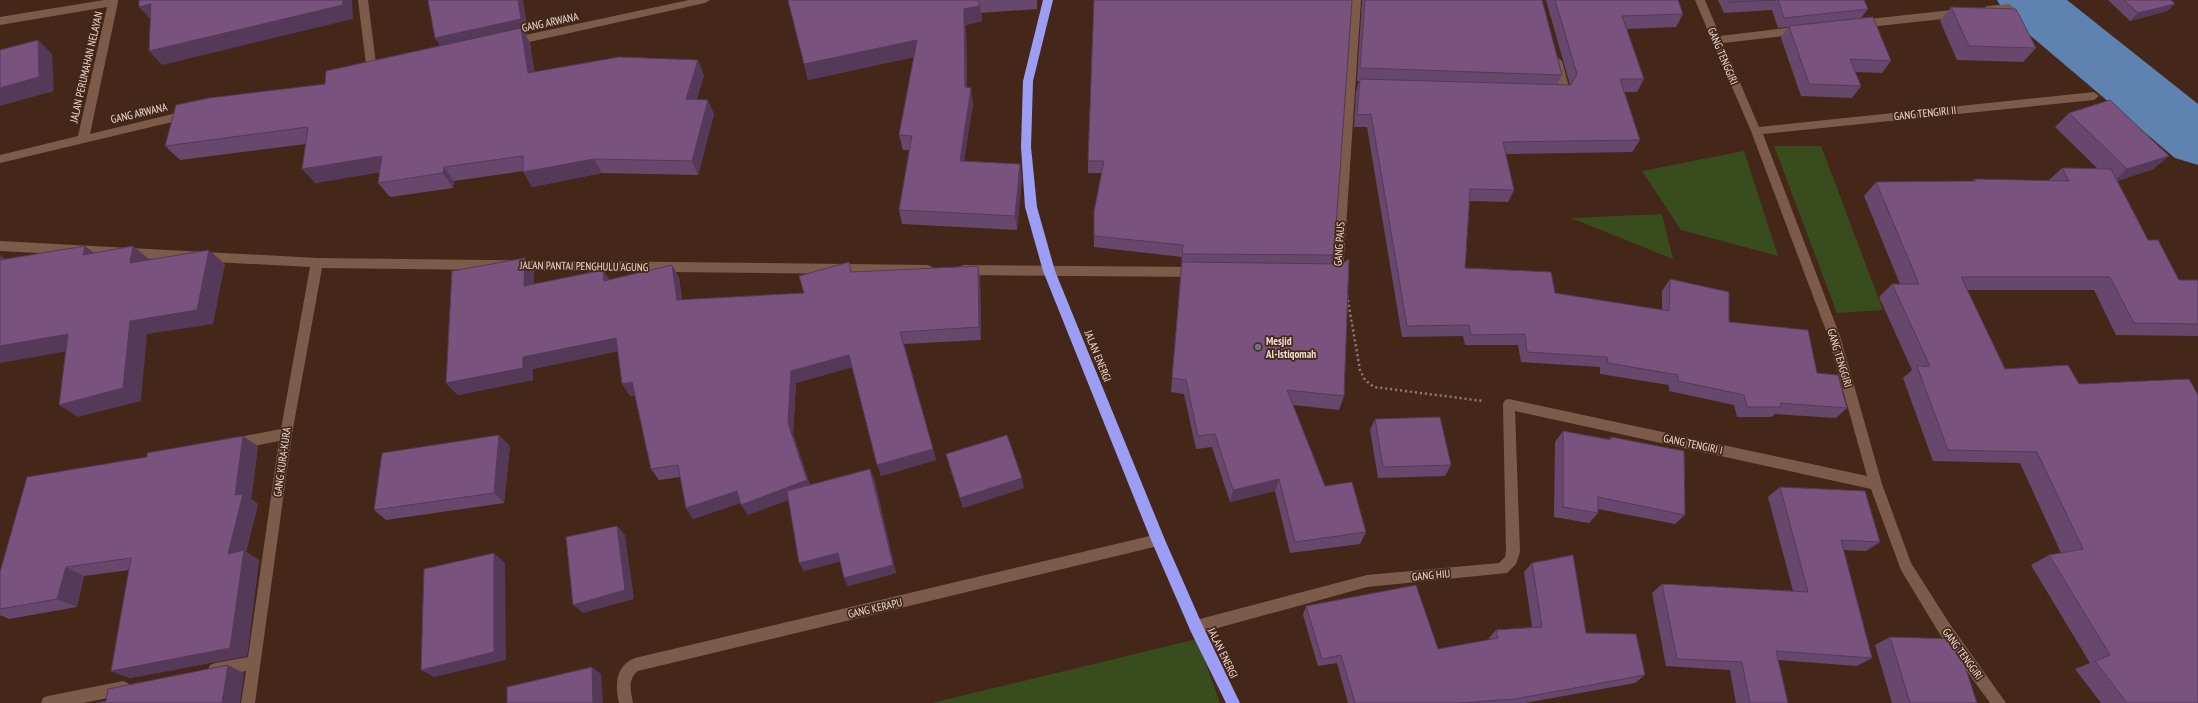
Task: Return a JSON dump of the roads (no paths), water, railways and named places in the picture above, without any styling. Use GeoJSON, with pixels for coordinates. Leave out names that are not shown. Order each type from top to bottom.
{"type":"FeatureCollection","features":[{"type":"Feature","properties":{"kind":"highway","name":"JALAN ENERGI"},"geometry":{"type":"LineString","coordinates":[[1048,0],[1028,82],[1026,147],[1031,207],[1049,271],[1158,540],[1196,627],[1233,703]]}},
{"type":"Feature","properties":{"kind":"street"},"geometry":{"type":"LineString","coordinates":[[363,0],[372,72]]}},
{"type":"Feature","properties":{"kind":"street"},"geometry":{"type":"LineString","coordinates":[[657,0],[660,11]]}},
{"type":"Feature","properties":{"kind":"street","name":"GANG ARWANA"},"geometry":{"type":"LineString","coordinates":[[504,44],[706,0]]}},
{"type":"Feature","properties":{"kind":"street","name":"GANG PAUS"},"geometry":{"type":"LineString","coordinates":[[1321,273],[1337,274],[1355,86],[1356,0]]}},
{"type":"Feature","properties":{"kind":"street","name":"GANG TENGGIRI"},"geometry":{"type":"LineString","coordinates":[[1700,0],[1715,40],[1756,131],[1834,336],[1876,484],[1900,551],[1916,583],[1944,628],[1999,703]]}},
{"type":"Feature","properties":{"kind":"street"},"geometry":{"type":"LineString","coordinates":[[0,21],[113,1]]}},
{"type":"Feature","properties":{"kind":"street","name":"JALAN PERUMAHAN NELAYAN"},"geometry":{"type":"LineString","coordinates":[[82,139],[113,1]]}},
{"type":"Feature","properties":{"kind":"street"},"geometry":{"type":"LineString","coordinates":[[1850,25],[2009,8]]}},
{"type":"Feature","properties":{"kind":"street"},"geometry":{"type":"LineString","coordinates":[[1715,40],[1811,29]]}},
{"type":"Feature","properties":{"kind":"street"},"geometry":{"type":"LineString","coordinates":[[1543,93],[1561,93],[1564,91],[1554,51]]}},
{"type":"Feature","properties":{"kind":"street","name":"GANG TENGIRI II"},"geometry":{"type":"LineString","coordinates":[[1756,131],[2094,96]]}},
{"type":"Feature","properties":{"kind":"street","name":"GANG ARWANA"},"geometry":{"type":"LineString","coordinates":[[0,159],[197,113]]}},
{"type":"Feature","properties":{"kind":"street","name":"JALAN PANTAI PENGHULU AGUNG"},"geometry":{"type":"LineString","coordinates":[[0,246],[318,263],[938,270]]}},
{"type":"Feature","properties":{"kind":"street","name":"GANG KURA-KURA"},"geometry":{"type":"LineString","coordinates":[[248,703],[286,434],[318,263]]}},
{"type":"Feature","properties":{"kind":"street"},"geometry":{"type":"LineString","coordinates":[[954,270],[1209,272]]}},
{"type":"Feature","properties":{"kind":"street","name":"GANG TENGIRI I"},"geometry":{"type":"LineString","coordinates":[[1509,404],[1876,484]]}},
{"type":"Feature","properties":{"kind":"street","name":"GANG HIU"},"geometry":{"type":"LineString","coordinates":[[1196,627],[1367,581],[1502,569],[1511,560],[1512,552],[1509,404]]}},
{"type":"Feature","properties":{"kind":"street"},"geometry":{"type":"LineString","coordinates":[[224,446],[286,434]]}},
{"type":"Feature","properties":{"kind":"street","name":"GANG KERAPU"},"geometry":{"type":"LineString","coordinates":[[626,703],[624,680],[626,672],[635,665],[1158,540]]}},
{"type":"Feature","properties":{"kind":"street"},"geometry":{"type":"LineString","coordinates":[[202,673],[255,662]]}},
{"type":"Feature","properties":{"kind":"street"},"geometry":{"type":"LineString","coordinates":[[48,703],[140,685]]}},
{"type":"Feature","properties":{"kind":"waterway"},"geometry":{"type":"LineString","coordinates":[[2027,0],[2198,140]]}},
{"type":"Feature","properties":{"kind":"place","name":"Mesjid Al-Istiqomah"},"geometry":{"type":"Point","coordinates":[1258,347]}}]}
